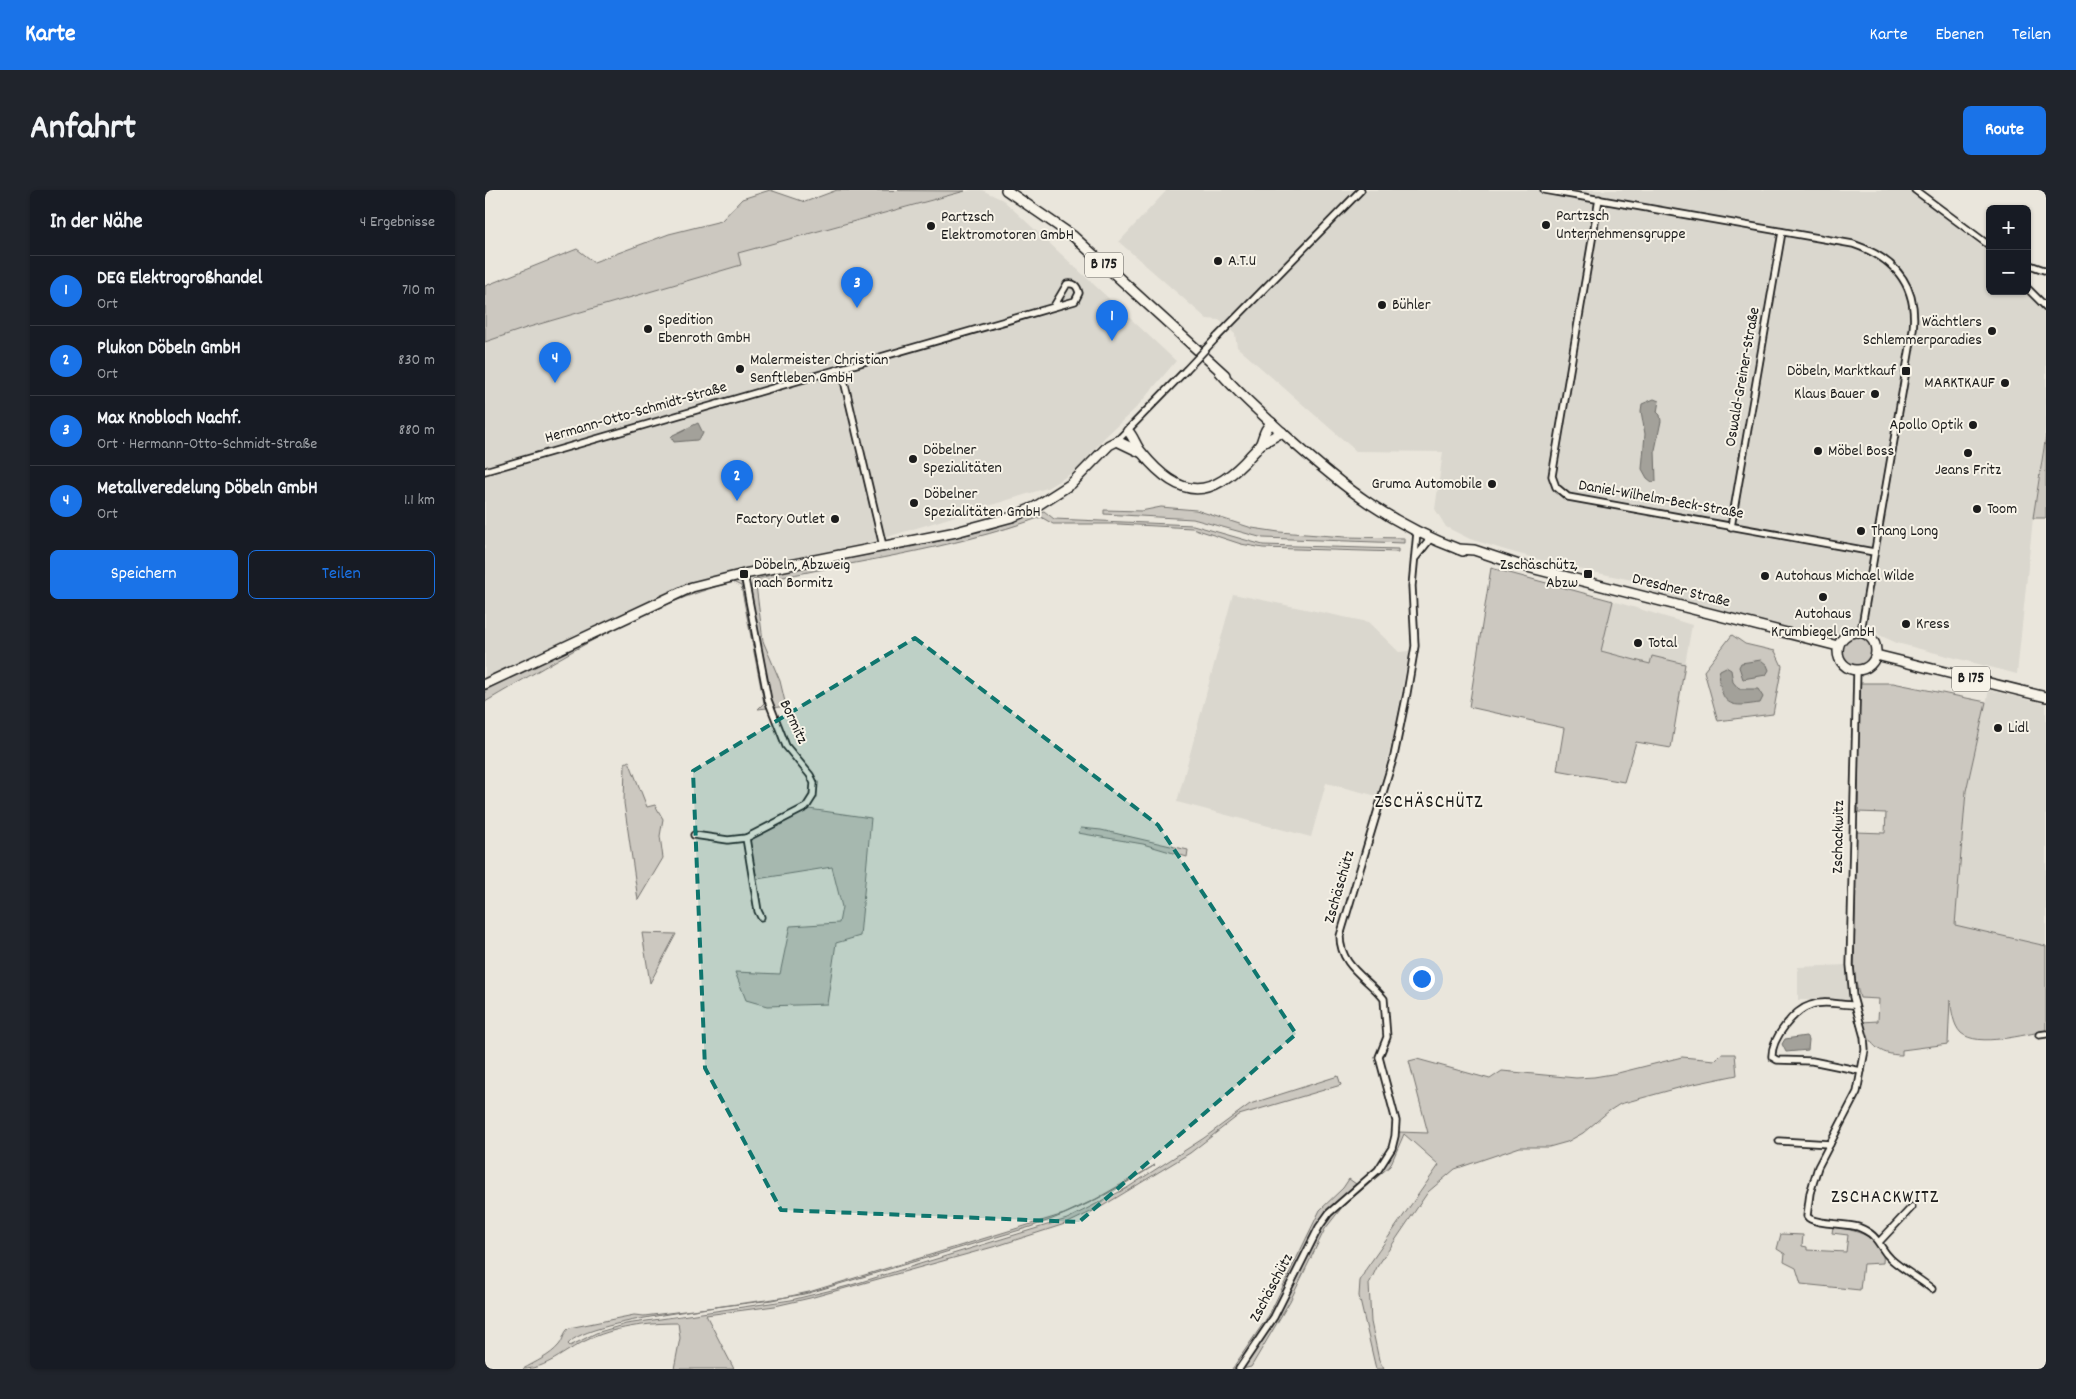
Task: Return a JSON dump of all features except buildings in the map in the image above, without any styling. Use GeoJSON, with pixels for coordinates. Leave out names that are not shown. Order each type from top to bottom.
{"type":"FeatureCollection","features":[{"type":"Feature","properties":{"kind":"main road","name":"B 175"},"geometry":{"type":"LineString","coordinates":[[1006,190],[1073,236],[1265,411],[1272,423],[1322,468],[1364,501],[1417,532]]}},
{"type":"Feature","properties":{"kind":"main road"},"geometry":{"type":"LineString","coordinates":[[1261,444],[1264,434],[1272,423]]}},
{"type":"Feature","properties":{"kind":"main road"},"geometry":{"type":"LineString","coordinates":[[1128,431],[1140,452],[1169,479],[1192,489],[1206,489],[1223,482],[1261,444],[1282,432]]}},
{"type":"Feature","properties":{"kind":"main road"},"geometry":{"type":"LineString","coordinates":[[485,684],[678,593],[744,574],[998,522],[1035,507],[1076,480],[1109,445],[1117,442],[1140,452]]}},
{"type":"Feature","properties":{"kind":"main road","name":"Dresdner Straße"},"geometry":{"type":"LineString","coordinates":[[1417,532],[1458,549],[1495,561],[1516,564],[1838,646]]}},
{"type":"Feature","properties":{"kind":"main road"},"geometry":{"type":"LineString","coordinates":[[1861,631],[1873,638],[1876,643],[1877,656],[1870,666],[1857,670],[1843,663],[1838,653],[1838,646],[1847,634],[1861,631]]}},
{"type":"Feature","properties":{"kind":"main road","name":"B 175"},"geometry":{"type":"LineString","coordinates":[[1877,656],[2046,697]]}},
{"type":"Feature","properties":{"kind":"street"},"geometry":{"type":"LineString","coordinates":[[1117,442],[1361,190]]}},
{"type":"Feature","properties":{"kind":"street"},"geometry":{"type":"LineString","coordinates":[[1544,190],[1853,244],[1883,256],[1901,276],[1912,301],[1913,330],[1861,631]]}},
{"type":"Feature","properties":{"kind":"street"},"geometry":{"type":"LineString","coordinates":[[1915,190],[1986,244]]}},
{"type":"Feature","properties":{"kind":"street","name":"Daniel-Wilhelm-Beck-Straße"},"geometry":{"type":"LineString","coordinates":[[1599,199],[1552,476],[1556,487],[1568,497],[1875,552]]}},
{"type":"Feature","properties":{"kind":"street","name":"Oswald-Greiner-Straße"},"geometry":{"type":"LineString","coordinates":[[1731,527],[1782,232]]}},
{"type":"Feature","properties":{"kind":"street"},"geometry":{"type":"LineString","coordinates":[[2031,265],[2044,270]]}},
{"type":"Feature","properties":{"kind":"street","name":"Hermann-Otto-Schmidt-Straße"},"geometry":{"type":"LineString","coordinates":[[485,471],[1075,301],[1079,293],[1078,287],[1073,284],[1067,284],[1054,306]]}},
{"type":"Feature","properties":{"kind":"street"},"geometry":{"type":"LineString","coordinates":[[2031,292],[2046,307]]}},
{"type":"Feature","properties":{"kind":"street"},"geometry":{"type":"LineString","coordinates":[[841,368],[883,546]]}},
{"type":"Feature","properties":{"kind":"street","name":"Zschäschütz"},"geometry":{"type":"LineString","coordinates":[[1239,1369],[1275,1317],[1319,1227],[1334,1208],[1378,1170],[1388,1156],[1395,1136],[1393,1109],[1379,1057],[1387,1037],[1387,1010],[1384,999],[1358,975],[1347,961],[1341,949],[1340,936],[1401,725],[1415,646],[1412,586],[1417,532]]}},
{"type":"Feature","properties":{"kind":"street"},"geometry":{"type":"LineString","coordinates":[[1416,557],[1431,538]]}},
{"type":"Feature","properties":{"kind":"street","name":"Bormitz"},"geometry":{"type":"LineString","coordinates":[[694,835],[728,840],[746,838],[806,807],[811,801],[814,788],[810,775],[786,746],[768,700],[744,574]]}},
{"type":"Feature","properties":{"kind":"street","name":"Zschackwitz"},"geometry":{"type":"LineString","coordinates":[[1857,670],[1850,953],[1854,1005],[1865,1042],[1854,1100],[1813,1180],[1807,1216],[1813,1221],[1861,1228],[1880,1241],[1891,1258],[1932,1289]]}},
{"type":"Feature","properties":{"kind":"street"},"geometry":{"type":"LineString","coordinates":[[746,838],[757,911],[761,917]]}},
{"type":"Feature","properties":{"kind":"street"},"geometry":{"type":"LineString","coordinates":[[1854,1005],[1816,1004],[1803,1008],[1777,1037],[1772,1056],[1777,1060],[1812,1061],[1861,1071]]}},
{"type":"Feature","properties":{"kind":"street"},"geometry":{"type":"LineString","coordinates":[[2039,1035],[2046,1034]]}},
{"type":"Feature","properties":{"kind":"street"},"geometry":{"type":"LineString","coordinates":[[1779,1141],[1830,1144]]}},
{"type":"Feature","properties":{"kind":"street"},"geometry":{"type":"LineString","coordinates":[[1880,1241],[1912,1207]]}},
{"type":"Feature","properties":{"kind":"highlighted area"},"geometry":{"type":"Polygon","coordinates":[[[915,638],[1158,825],[1296,1034],[1079,1222],[781,1210],[705,1068],[693,771],[915,638]]]}},
{"type":"Feature","properties":{"kind":"shaded area"},"geometry":{"type":"Polygon","coordinates":[[[770,190],[805,202],[837,190],[965,191],[738,253],[741,265],[526,328],[485,342],[485,286],[577,249],[594,262],[669,234],[721,221],[742,199],[770,190]]]}},
{"type":"Feature","properties":{"kind":"shaded area"},"geometry":{"type":"Polygon","coordinates":[[[971,190],[982,190],[1003,200],[1176,361],[1136,408],[1105,437],[1077,470],[1047,488],[874,541],[697,580],[551,648],[485,683],[485,342],[526,328],[741,265],[738,253],[971,190]]]}},
{"type":"Feature","properties":{"kind":"shaded area"},"geometry":{"type":"Polygon","coordinates":[[[1167,190],[1910,190],[1986,250],[1986,295],[2030,295],[2046,313],[2046,427],[2033,518],[2017,674],[1897,643],[1879,635],[1875,630],[1863,628],[1845,630],[1828,638],[1660,597],[1642,582],[1559,565],[1470,539],[1446,527],[1435,509],[1443,452],[1356,451],[1237,347],[1235,334],[1219,320],[1207,319],[1119,242],[1167,190]]]}},
{"type":"Feature","properties":{"kind":"shaded area"},"geometry":{"type":"Polygon","coordinates":[[[1654,399],[1659,401],[1657,412],[1660,415],[1661,421],[1655,450],[1656,481],[1652,482],[1647,478],[1642,469],[1645,434],[1641,411],[1642,404],[1654,399]]]}},
{"type":"Feature","properties":{"kind":"shaded area"},"geometry":{"type":"Polygon","coordinates":[[[698,423],[703,433],[701,437],[697,440],[674,442],[671,437],[673,435],[698,423]]]}},
{"type":"Feature","properties":{"kind":"shaded area"},"geometry":{"type":"Polygon","coordinates":[[[2046,435],[2046,518],[2033,518],[2046,435]]]}},
{"type":"Feature","properties":{"kind":"shaded area"},"geometry":{"type":"Polygon","coordinates":[[[1161,507],[1196,510],[1252,528],[1279,532],[1345,537],[1404,538],[1404,543],[1263,538],[1193,519],[1104,514],[1104,510],[1141,511],[1161,507]]]}},
{"type":"Feature","properties":{"kind":"shaded area"},"geometry":{"type":"Polygon","coordinates":[[[1044,511],[1054,519],[1193,525],[1263,545],[1398,549],[1398,552],[1263,548],[1241,544],[1192,528],[1119,524],[1053,524],[1041,517],[937,547],[760,582],[756,585],[763,641],[780,681],[786,706],[772,708],[752,605],[753,580],[778,573],[778,571],[922,545],[987,530],[1044,511]]]}},
{"type":"Feature","properties":{"kind":"shaded area"},"geometry":{"type":"Polygon","coordinates":[[[1491,568],[1613,601],[1601,651],[1650,664],[1652,656],[1685,664],[1671,748],[1636,742],[1624,782],[1557,770],[1564,728],[1469,707],[1491,568]]]}},
{"type":"Feature","properties":{"kind":"shaded area"},"geometry":{"type":"Polygon","coordinates":[[[735,580],[740,581],[744,589],[767,708],[758,709],[764,703],[741,586],[733,582],[669,603],[606,633],[485,702],[485,689],[497,683],[694,590],[735,580]]]}},
{"type":"Feature","properties":{"kind":"shaded area"},"geometry":{"type":"Polygon","coordinates":[[[1233,594],[1368,622],[1399,652],[1409,651],[1393,739],[1377,796],[1326,783],[1311,837],[1177,802],[1233,594]]]}},
{"type":"Feature","properties":{"kind":"shaded area"},"geometry":{"type":"Polygon","coordinates":[[[1613,601],[1692,625],[1685,664],[1652,656],[1650,664],[1601,651],[1613,601]]]}},
{"type":"Feature","properties":{"kind":"shaded area"},"geometry":{"type":"Polygon","coordinates":[[[1732,635],[1745,644],[1775,651],[1782,666],[1773,714],[1718,721],[1704,671],[1732,635]]]}},
{"type":"Feature","properties":{"kind":"shaded area"},"geometry":{"type":"Polygon","coordinates":[[[1857,636],[1868,640],[1872,651],[1868,662],[1857,666],[1846,662],[1842,651],[1846,640],[1857,636]]]}},
{"type":"Feature","properties":{"kind":"shaded area"},"geometry":{"type":"Polygon","coordinates":[[[1761,660],[1767,665],[1769,670],[1766,675],[1743,679],[1739,667],[1741,663],[1761,660]]]}},
{"type":"Feature","properties":{"kind":"shaded area"},"geometry":{"type":"Polygon","coordinates":[[[1726,667],[1731,670],[1733,682],[1739,689],[1758,689],[1763,697],[1760,703],[1736,705],[1723,696],[1718,677],[1720,670],[1726,667]]]}},
{"type":"Feature","properties":{"kind":"shaded area"},"geometry":{"type":"Polygon","coordinates":[[[1859,683],[1893,683],[1986,702],[1966,791],[1955,925],[2046,946],[2046,1031],[1990,1040],[1969,1037],[1961,1033],[1956,1026],[1950,1000],[1948,1044],[1902,1050],[1902,1055],[1887,1053],[1871,1042],[1862,1022],[1878,1021],[1879,999],[1860,998],[1854,975],[1856,832],[1885,833],[1886,813],[1858,812],[1859,683]]]}},
{"type":"Feature","properties":{"kind":"shaded area"},"geometry":{"type":"Polygon","coordinates":[[[1989,690],[2046,704],[2046,946],[1955,925],[1966,791],[1989,690]]]}},
{"type":"Feature","properties":{"kind":"shaded area"},"geometry":{"type":"Polygon","coordinates":[[[629,761],[647,807],[655,805],[663,819],[660,836],[663,858],[638,900],[624,803],[625,763],[629,761]]]}},
{"type":"Feature","properties":{"kind":"shaded area"},"geometry":{"type":"Polygon","coordinates":[[[809,809],[871,818],[860,936],[836,943],[827,1004],[767,1006],[746,1000],[735,972],[780,974],[790,926],[839,923],[842,907],[832,867],[757,879],[748,839],[809,809]]]}},
{"type":"Feature","properties":{"kind":"shaded area"},"geometry":{"type":"Polygon","coordinates":[[[1081,828],[1101,830],[1188,850],[1187,857],[1143,844],[1078,833],[1081,828]]]}},
{"type":"Feature","properties":{"kind":"shaded area"},"geometry":{"type":"Polygon","coordinates":[[[642,933],[676,934],[650,983],[642,933]]]}},
{"type":"Feature","properties":{"kind":"shaded area"},"geometry":{"type":"Polygon","coordinates":[[[1847,965],[1849,1000],[1798,1000],[1798,967],[1847,965]]]}},
{"type":"Feature","properties":{"kind":"shaded area"},"geometry":{"type":"Polygon","coordinates":[[[1806,1036],[1809,1040],[1808,1050],[1786,1052],[1782,1044],[1785,1039],[1806,1036]]]}},
{"type":"Feature","properties":{"kind":"shaded area"},"geometry":{"type":"Polygon","coordinates":[[[1721,1054],[1735,1054],[1737,1075],[1689,1085],[1620,1104],[1583,1133],[1567,1142],[1549,1147],[1520,1147],[1455,1169],[1428,1192],[1377,1267],[1369,1284],[1371,1322],[1379,1360],[1384,1369],[1376,1369],[1359,1296],[1360,1281],[1366,1269],[1439,1165],[1404,1134],[1390,1166],[1343,1206],[1325,1229],[1290,1301],[1251,1367],[1242,1369],[1276,1318],[1321,1228],[1343,1204],[1375,1175],[1392,1149],[1398,1132],[1428,1133],[1409,1061],[1417,1059],[1490,1079],[1502,1071],[1576,1078],[1618,1073],[1682,1057],[1715,1060],[1721,1054]]]}},
{"type":"Feature","properties":{"kind":"shaded area"},"geometry":{"type":"Polygon","coordinates":[[[1338,1076],[1341,1085],[1239,1115],[1190,1153],[1101,1207],[1068,1223],[1000,1245],[810,1298],[775,1306],[706,1315],[734,1369],[674,1369],[680,1338],[678,1323],[642,1325],[607,1332],[585,1341],[547,1363],[523,1369],[555,1349],[561,1343],[569,1328],[634,1315],[644,1316],[710,1308],[608,1326],[582,1334],[568,1344],[570,1346],[596,1333],[626,1324],[791,1300],[848,1286],[1067,1219],[1127,1188],[1204,1138],[1250,1104],[1338,1076]]]}},
{"type":"Feature","properties":{"kind":"shaded area"},"geometry":{"type":"Polygon","coordinates":[[[1155,1165],[1095,1200],[1063,1215],[1047,1221],[809,1293],[784,1297],[809,1292],[1064,1214],[1096,1199],[1155,1165]]]}},
{"type":"Feature","properties":{"kind":"shaded area"},"geometry":{"type":"Polygon","coordinates":[[[1349,1179],[1356,1184],[1325,1212],[1272,1316],[1236,1369],[1232,1369],[1269,1315],[1320,1210],[1343,1188],[1349,1179]]]}},
{"type":"Feature","properties":{"kind":"shaded area"},"geometry":{"type":"Polygon","coordinates":[[[1833,1227],[1858,1232],[1867,1236],[1880,1247],[1883,1254],[1883,1263],[1863,1264],[1860,1290],[1801,1284],[1796,1268],[1784,1262],[1785,1254],[1777,1249],[1781,1234],[1803,1235],[1802,1246],[1807,1247],[1807,1250],[1846,1252],[1848,1235],[1832,1233],[1833,1227]]]}},
{"type":"Feature","properties":{"kind":"shaded area"},"geometry":{"type":"Polygon","coordinates":[[[784,1297],[772,1300],[710,1308],[756,1301],[784,1297]]]}},
{"type":"Feature","properties":{"kind":"place","name":"Partzsch Unternehmensgruppe"},"geometry":{"type":"Point","coordinates":[1546,225]}},
{"type":"Feature","properties":{"kind":"place","name":"Partzsch Elektromotoren GmbH"},"geometry":{"type":"Point","coordinates":[931,226]}},
{"type":"Feature","properties":{"kind":"place","name":"A.T.U"},"geometry":{"type":"Point","coordinates":[1218,261]}},
{"type":"Feature","properties":{"kind":"place","name":"Bühler"},"geometry":{"type":"Point","coordinates":[1382,305]}},
{"type":"Feature","properties":{"kind":"place","name":"Max Knobloch Nachf."},"geometry":{"type":"Point","coordinates":[857,308]}},
{"type":"Feature","properties":{"kind":"place","name":"Spedition Ebenroth GmbH"},"geometry":{"type":"Point","coordinates":[648,329]}},
{"type":"Feature","properties":{"kind":"place","name":"Wächtlers Schlemmerparadies"},"geometry":{"type":"Point","coordinates":[1992,331]}},
{"type":"Feature","properties":{"kind":"place","name":"DEG Elektrogroßhandel"},"geometry":{"type":"Point","coordinates":[1112,341]}},
{"type":"Feature","properties":{"kind":"place","name":"Malermeister Christian Senftleben GmbH"},"geometry":{"type":"Point","coordinates":[740,369]}},
{"type":"Feature","properties":{"kind":"place","name":"Döbeln, Marktkauf"},"geometry":{"type":"Point","coordinates":[1906,371]}},
{"type":"Feature","properties":{"kind":"place","name":"Metallveredelung Döbeln GmbH"},"geometry":{"type":"Point","coordinates":[555,383]}},
{"type":"Feature","properties":{"kind":"place","name":"MARKTKAUF"},"geometry":{"type":"Point","coordinates":[2005,383]}},
{"type":"Feature","properties":{"kind":"place","name":"Klaus Bauer"},"geometry":{"type":"Point","coordinates":[1875,394]}},
{"type":"Feature","properties":{"kind":"place","name":"Apollo Optik"},"geometry":{"type":"Point","coordinates":[1973,425]}},
{"type":"Feature","properties":{"kind":"place","name":"Möbel Boss"},"geometry":{"type":"Point","coordinates":[1818,451]}},
{"type":"Feature","properties":{"kind":"place","name":"Jeans Fritz"},"geometry":{"type":"Point","coordinates":[1968,453]}},
{"type":"Feature","properties":{"kind":"place","name":"Döbelner Spezialitäten"},"geometry":{"type":"Point","coordinates":[913,459]}},
{"type":"Feature","properties":{"kind":"place","name":"Gruma Automobile"},"geometry":{"type":"Point","coordinates":[1492,484]}},
{"type":"Feature","properties":{"kind":"place","name":"Plukon Döbeln GmbH"},"geometry":{"type":"Point","coordinates":[737,501]}},
{"type":"Feature","properties":{"kind":"place","name":"Döbelner Spezialitäten GmbH"},"geometry":{"type":"Point","coordinates":[914,503]}},
{"type":"Feature","properties":{"kind":"place","name":"Toom"},"geometry":{"type":"Point","coordinates":[1977,509]}},
{"type":"Feature","properties":{"kind":"place","name":"Factory Outlet"},"geometry":{"type":"Point","coordinates":[835,519]}},
{"type":"Feature","properties":{"kind":"place","name":"Thang Long"},"geometry":{"type":"Point","coordinates":[1861,531]}},
{"type":"Feature","properties":{"kind":"place","name":"Döbeln, Abzweig nach Bormitz"},"geometry":{"type":"Point","coordinates":[744,574]}},
{"type":"Feature","properties":{"kind":"place","name":"Zschäschütz, Abzw"},"geometry":{"type":"Point","coordinates":[1588,574]}},
{"type":"Feature","properties":{"kind":"place","name":"Autohaus Michael Wilde"},"geometry":{"type":"Point","coordinates":[1765,576]}},
{"type":"Feature","properties":{"kind":"place","name":"Autohaus Krumbiegel GmbH"},"geometry":{"type":"Point","coordinates":[1823,597]}},
{"type":"Feature","properties":{"kind":"place","name":"Kress"},"geometry":{"type":"Point","coordinates":[1906,624]}},
{"type":"Feature","properties":{"kind":"place","name":"Total"},"geometry":{"type":"Point","coordinates":[1638,643]}},
{"type":"Feature","properties":{"kind":"place","name":"Lidl"},"geometry":{"type":"Point","coordinates":[1998,728]}},
{"type":"Feature","properties":{"kind":"district","name":"ZSCHÄSCHÜTZ"},"geometry":{"type":"Point","coordinates":[1429,803]}},
{"type":"Feature","properties":{"kind":"district","name":"ZSCHACKWITZ"},"geometry":{"type":"Point","coordinates":[1885,1198]}}]}
